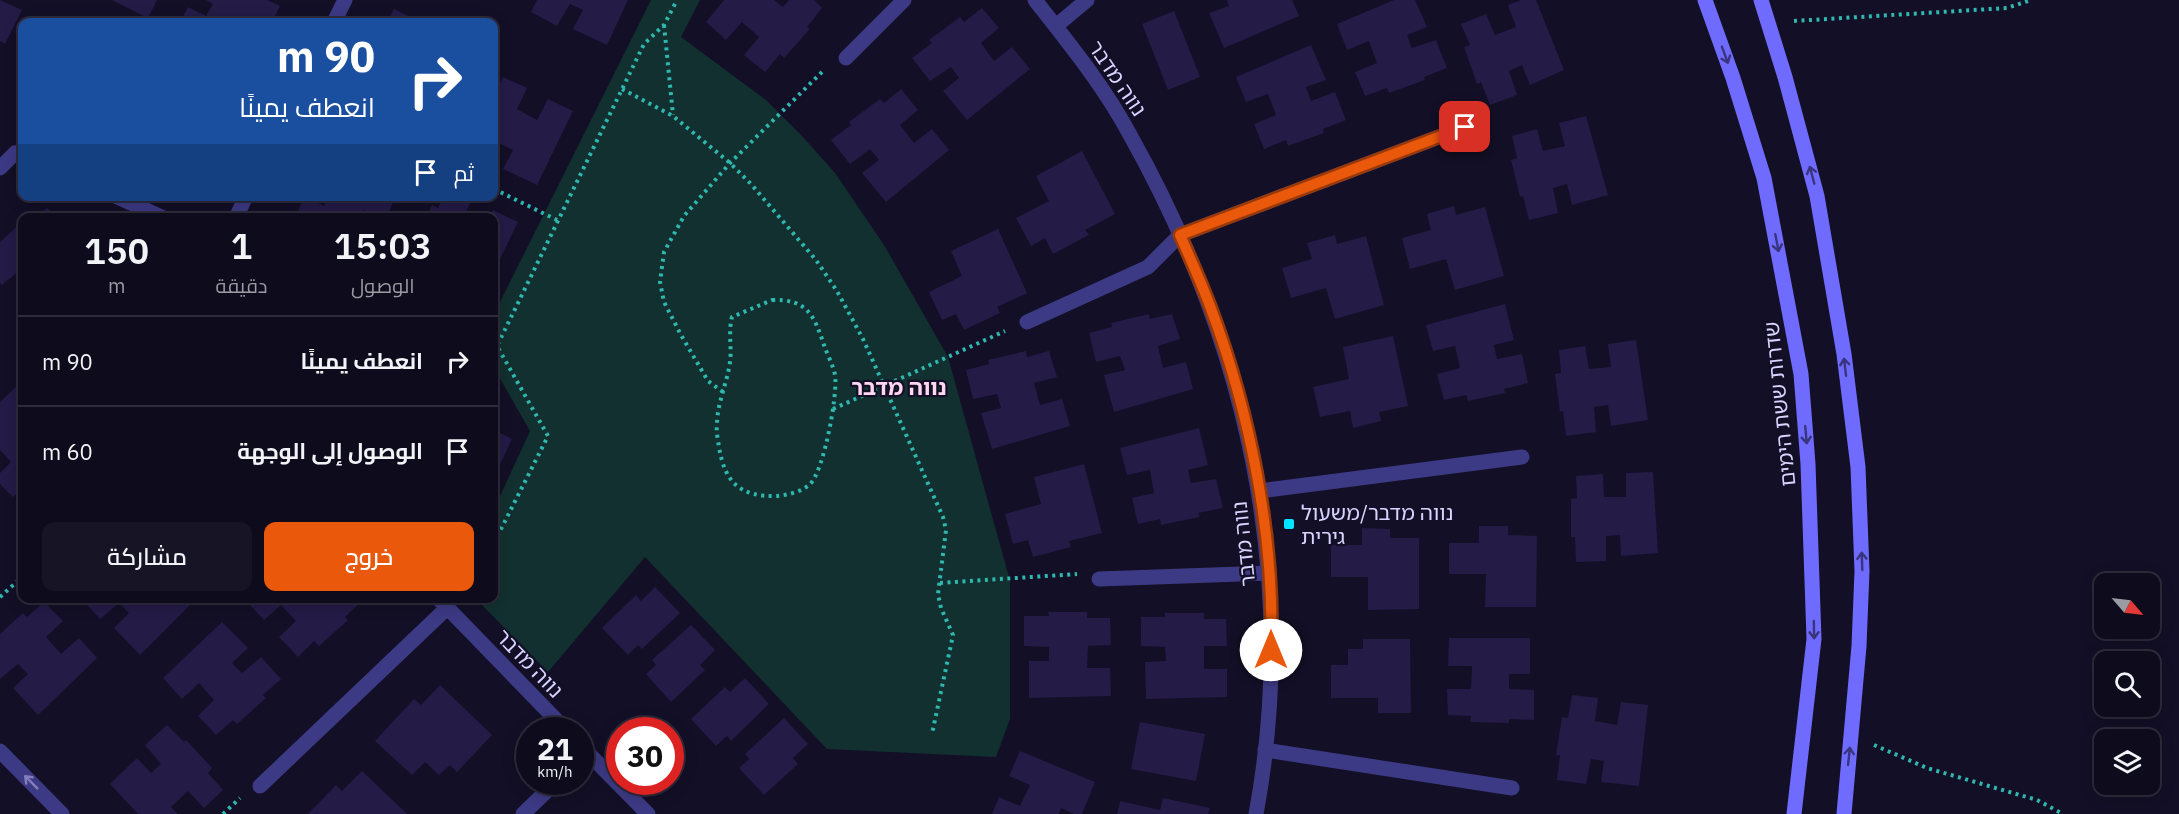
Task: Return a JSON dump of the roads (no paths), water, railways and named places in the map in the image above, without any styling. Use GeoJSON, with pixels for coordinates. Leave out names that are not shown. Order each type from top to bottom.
{"type":"FeatureCollection","features":[{"type":"Feature","properties":{"kind":"main road","name":"שדרות ששת הימים"},"geometry":{"type":"LineString","coordinates":[[1705,0],[1733,78],[1764,178],[1801,374],[1809,476],[1814,639],[1794,814]]}},
{"type":"Feature","properties":{"kind":"main road"},"geometry":{"type":"LineString","coordinates":[[1761,0],[1817,196],[1844,354],[1858,467],[1862,571],[1859,646],[1844,814]]}},
{"type":"Feature","properties":{"kind":"street"},"geometry":{"type":"LineString","coordinates":[[336,18],[345,0]]}},
{"type":"Feature","properties":{"kind":"street"},"geometry":{"type":"LineString","coordinates":[[846,58],[904,0]]}},
{"type":"Feature","properties":{"kind":"street","name":"נווה מדבר"},"geometry":{"type":"LineString","coordinates":[[1035,0],[1077,53],[1128,131],[1173,216],[1210,308],[1238,392],[1259,491],[1269,573],[1272,631],[1269,709],[1256,814]]}},
{"type":"Feature","properties":{"kind":"street"},"geometry":{"type":"LineString","coordinates":[[1056,26],[1087,0]]}},
{"type":"Feature","properties":{"kind":"street"},"geometry":{"type":"LineString","coordinates":[[1027,322],[1148,267],[1180,235],[1465,127]]}},
{"type":"Feature","properties":{"kind":"street"},"geometry":{"type":"LineString","coordinates":[[0,168],[15,153],[18,155]]}},
{"type":"Feature","properties":{"kind":"street"},"geometry":{"type":"LineString","coordinates":[[126,201],[153,213]]}},
{"type":"Feature","properties":{"kind":"street"},"geometry":{"type":"LineString","coordinates":[[1259,491],[1522,456]]}},
{"type":"Feature","properties":{"kind":"street"},"geometry":{"type":"LineString","coordinates":[[1099,579],[1269,573]]}},
{"type":"Feature","properties":{"kind":"street"},"geometry":{"type":"LineString","coordinates":[[260,786],[442,603]]}},
{"type":"Feature","properties":{"kind":"street","name":"נווה מדבר"},"geometry":{"type":"LineString","coordinates":[[442,603],[554,717]]}},
{"type":"Feature","properties":{"kind":"street"},"geometry":{"type":"LineString","coordinates":[[1265,750],[1512,788]]}},
{"type":"Feature","properties":{"kind":"street"},"geometry":{"type":"LineString","coordinates":[[0,751],[62,814]]}},
{"type":"Feature","properties":{"kind":"street"},"geometry":{"type":"LineString","coordinates":[[594,762],[648,814]]}},
{"type":"Feature","properties":{"kind":"street"},"geometry":{"type":"LineString","coordinates":[[523,814],[543,795]]}},
{"type":"Feature","properties":{"kind":"place","name":"נווה מדבר/משעול גירית"},"geometry":{"type":"Point","coordinates":[1289,524]}},
{"type":"Feature","properties":{"kind":"district","name":"נווה מדבר"},"geometry":{"type":"Point","coordinates":[899,386]}}]}
